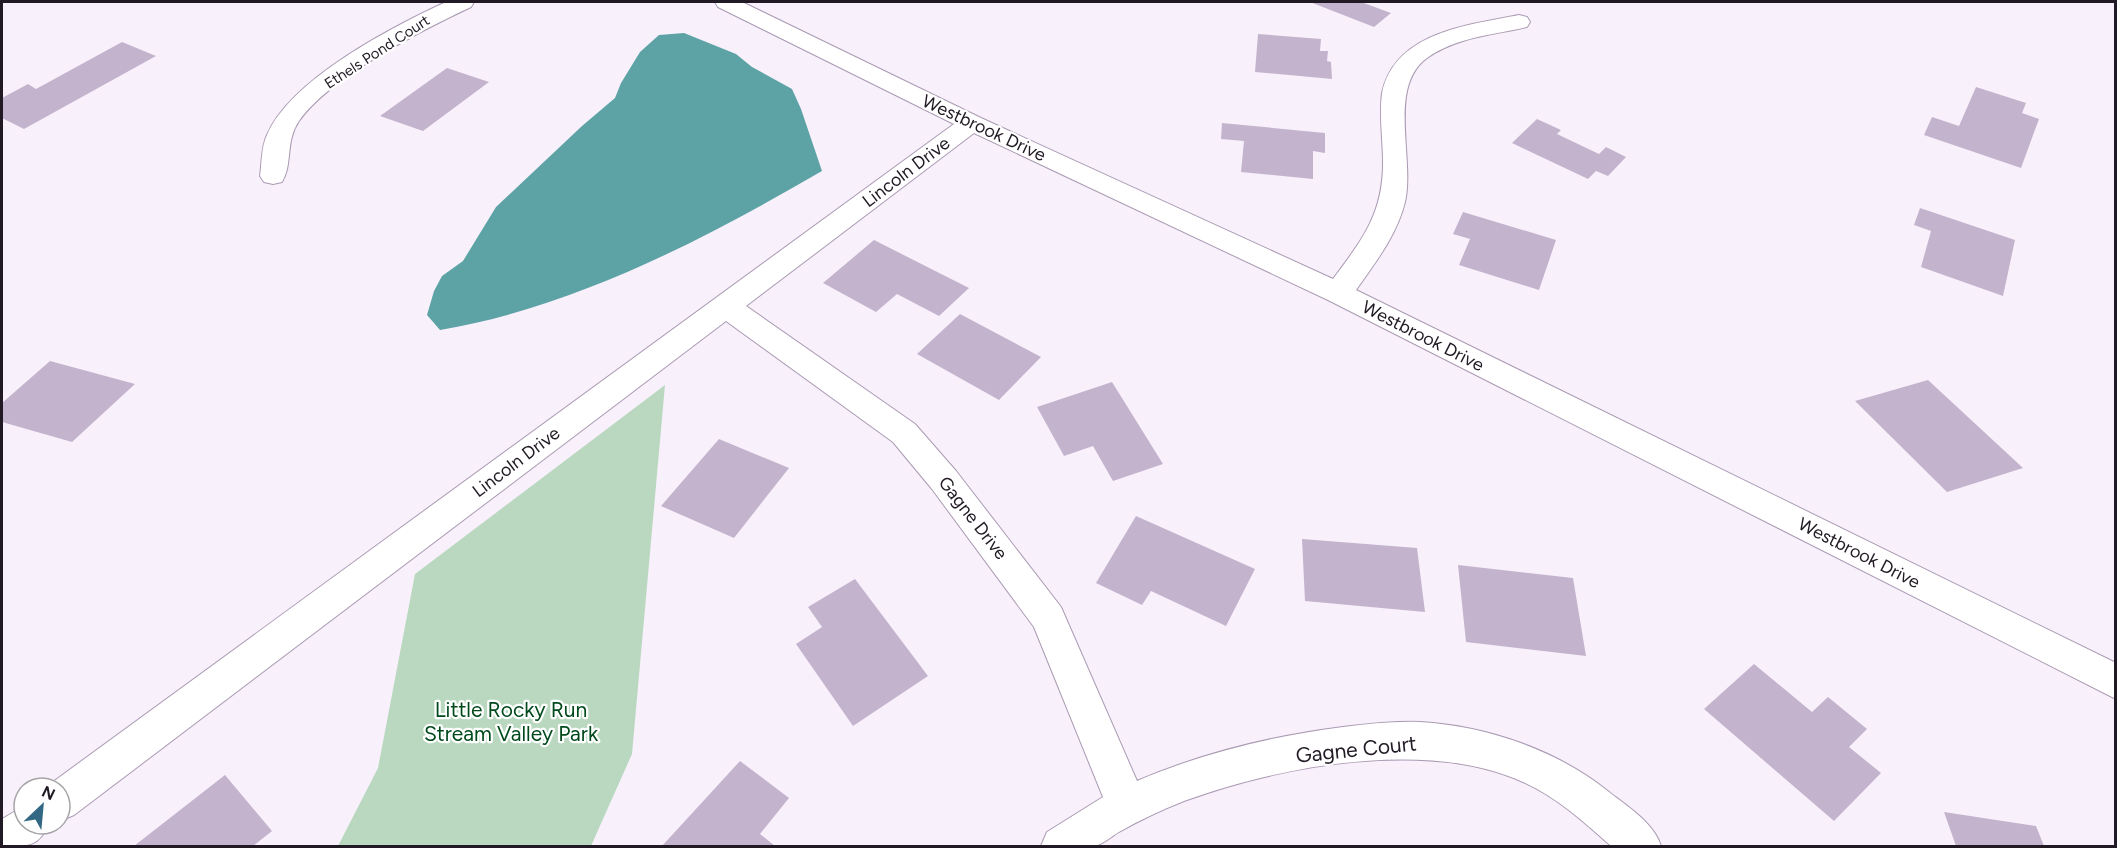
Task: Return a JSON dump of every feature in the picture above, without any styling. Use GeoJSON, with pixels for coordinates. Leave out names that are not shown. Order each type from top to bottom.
{"type":"FeatureCollection","features":[{"type":"Feature","properties":{"kind":"street","name":"Ethels Pond Court"},"geometry":{"type":"LineString","coordinates":[[273,176],[279,133],[296,109],[332,77],[429,18],[463,2]]}},
{"type":"Feature","properties":{"kind":"street","name":"Westbrook Drive"},"geometry":{"type":"LineString","coordinates":[[726,2],[972,123],[1338,293],[2115,682]]}},
{"type":"Feature","properties":{"kind":"street"},"geometry":{"type":"LineString","coordinates":[[1338,293],[1383,229],[1389,213],[1397,170],[1394,92],[1402,70],[1418,54],[1439,43],[1472,32],[1519,22]]}},
{"type":"Feature","properties":{"kind":"street","name":"Lincoln Drive"},"geometry":{"type":"LineString","coordinates":[[72,792],[972,123]]}},
{"type":"Feature","properties":{"kind":"street","name":"Gagne Drive"},"geometry":{"type":"LineString","coordinates":[[726,306],[904,434],[944,480],[1048,618],[1127,806]]}},
{"type":"Feature","properties":{"kind":"street","name":"Gagne Court"},"geometry":{"type":"LineString","coordinates":[[1061,846],[1127,806],[1207,773],[1323,748],[1394,741],[1426,741],[1498,755],[1536,768],[1574,788],[1641,846]]}},
{"type":"Feature","properties":{"kind":"green space","name":"Little Rocky Run Stream Valley Park"},"geometry":{"type":"Polygon","coordinates":[[[665,385],[632,754],[591,846],[338,846],[378,768],[415,574],[665,385]]]}},
{"type":"Feature","properties":{"kind":"water"},"geometry":{"type":"Polygon","coordinates":[[[684,33],[736,54],[752,67],[792,89],[822,171],[685,245],[589,288],[540,305],[440,330],[427,315],[434,291],[442,276],[463,261],[496,207],[615,98],[621,83],[640,52],[659,35],[684,33]]]}},
{"type":"Feature","properties":{"kind":"building"},"geometry":{"type":"Polygon","coordinates":[[[1310,2],[1361,2],[1391,13],[1374,27],[1310,2]]]}},
{"type":"Feature","properties":{"kind":"building"},"geometry":{"type":"Polygon","coordinates":[[[1258,34],[1321,39],[1320,51],[1328,51],[1327,61],[1331,62],[1332,79],[1255,72],[1258,34]]]}},
{"type":"Feature","properties":{"kind":"building"},"geometry":{"type":"Polygon","coordinates":[[[122,42],[156,56],[24,129],[2,118],[2,98],[28,84],[36,89],[122,42]]]}},
{"type":"Feature","properties":{"kind":"building"},"geometry":{"type":"Polygon","coordinates":[[[447,68],[489,82],[423,131],[380,116],[447,68]]]}},
{"type":"Feature","properties":{"kind":"building"},"geometry":{"type":"Polygon","coordinates":[[[1976,87],[2026,103],[2022,113],[2039,119],[2021,168],[1924,135],[1932,117],[1959,126],[1976,87]]]}},
{"type":"Feature","properties":{"kind":"building"},"geometry":{"type":"Polygon","coordinates":[[[1537,119],[1561,130],[1557,134],[1599,154],[1606,147],[1626,157],[1608,176],[1596,171],[1588,179],[1512,143],[1537,119]]]}},
{"type":"Feature","properties":{"kind":"building"},"geometry":{"type":"Polygon","coordinates":[[[1222,123],[1325,133],[1325,153],[1313,151],[1313,179],[1241,172],[1244,141],[1221,139],[1222,123]]]}},
{"type":"Feature","properties":{"kind":"building"},"geometry":{"type":"Polygon","coordinates":[[[1920,208],[2015,240],[2003,296],[1921,267],[1931,231],[1914,225],[1920,208]]]}},
{"type":"Feature","properties":{"kind":"building"},"geometry":{"type":"Polygon","coordinates":[[[1463,212],[1556,240],[1539,290],[1459,265],[1470,239],[1453,234],[1463,212]]]}},
{"type":"Feature","properties":{"kind":"building"},"geometry":{"type":"Polygon","coordinates":[[[874,240],[969,288],[939,316],[897,294],[876,312],[823,283],[874,240]]]}},
{"type":"Feature","properties":{"kind":"building"},"geometry":{"type":"Polygon","coordinates":[[[960,314],[1041,357],[999,400],[917,354],[960,314]]]}},
{"type":"Feature","properties":{"kind":"building"},"geometry":{"type":"Polygon","coordinates":[[[50,361],[135,384],[72,442],[2,422],[2,403],[50,361]]]}},
{"type":"Feature","properties":{"kind":"building"},"geometry":{"type":"Polygon","coordinates":[[[1928,380],[2023,468],[1947,492],[1855,401],[1928,380]]]}},
{"type":"Feature","properties":{"kind":"building"},"geometry":{"type":"Polygon","coordinates":[[[1112,382],[1163,464],[1113,481],[1093,446],[1064,456],[1037,407],[1112,382]]]}},
{"type":"Feature","properties":{"kind":"building"},"geometry":{"type":"Polygon","coordinates":[[[719,439],[789,468],[734,538],[661,506],[719,439]]]}},
{"type":"Feature","properties":{"kind":"building"},"geometry":{"type":"Polygon","coordinates":[[[1136,516],[1255,569],[1226,626],[1151,591],[1142,605],[1096,583],[1136,516]]]}},
{"type":"Feature","properties":{"kind":"building"},"geometry":{"type":"Polygon","coordinates":[[[1302,539],[1417,548],[1425,612],[1305,601],[1302,539]]]}},
{"type":"Feature","properties":{"kind":"building"},"geometry":{"type":"Polygon","coordinates":[[[1458,565],[1573,578],[1586,656],[1466,642],[1458,565]]]}},
{"type":"Feature","properties":{"kind":"building"},"geometry":{"type":"Polygon","coordinates":[[[855,579],[928,676],[853,726],[796,644],[822,627],[808,607],[855,579]]]}},
{"type":"Feature","properties":{"kind":"building"},"geometry":{"type":"Polygon","coordinates":[[[1754,664],[1812,712],[1828,697],[1867,729],[1849,747],[1881,773],[1834,821],[1704,709],[1754,664]]]}},
{"type":"Feature","properties":{"kind":"building"},"geometry":{"type":"Polygon","coordinates":[[[740,761],[789,798],[760,834],[775,846],[662,846],[740,761]]]}},
{"type":"Feature","properties":{"kind":"building"},"geometry":{"type":"Polygon","coordinates":[[[225,775],[272,831],[253,846],[134,846],[225,775]]]}},
{"type":"Feature","properties":{"kind":"building"},"geometry":{"type":"Polygon","coordinates":[[[1944,812],[2036,826],[2044,846],[1956,846],[1944,812]]]}}]}
